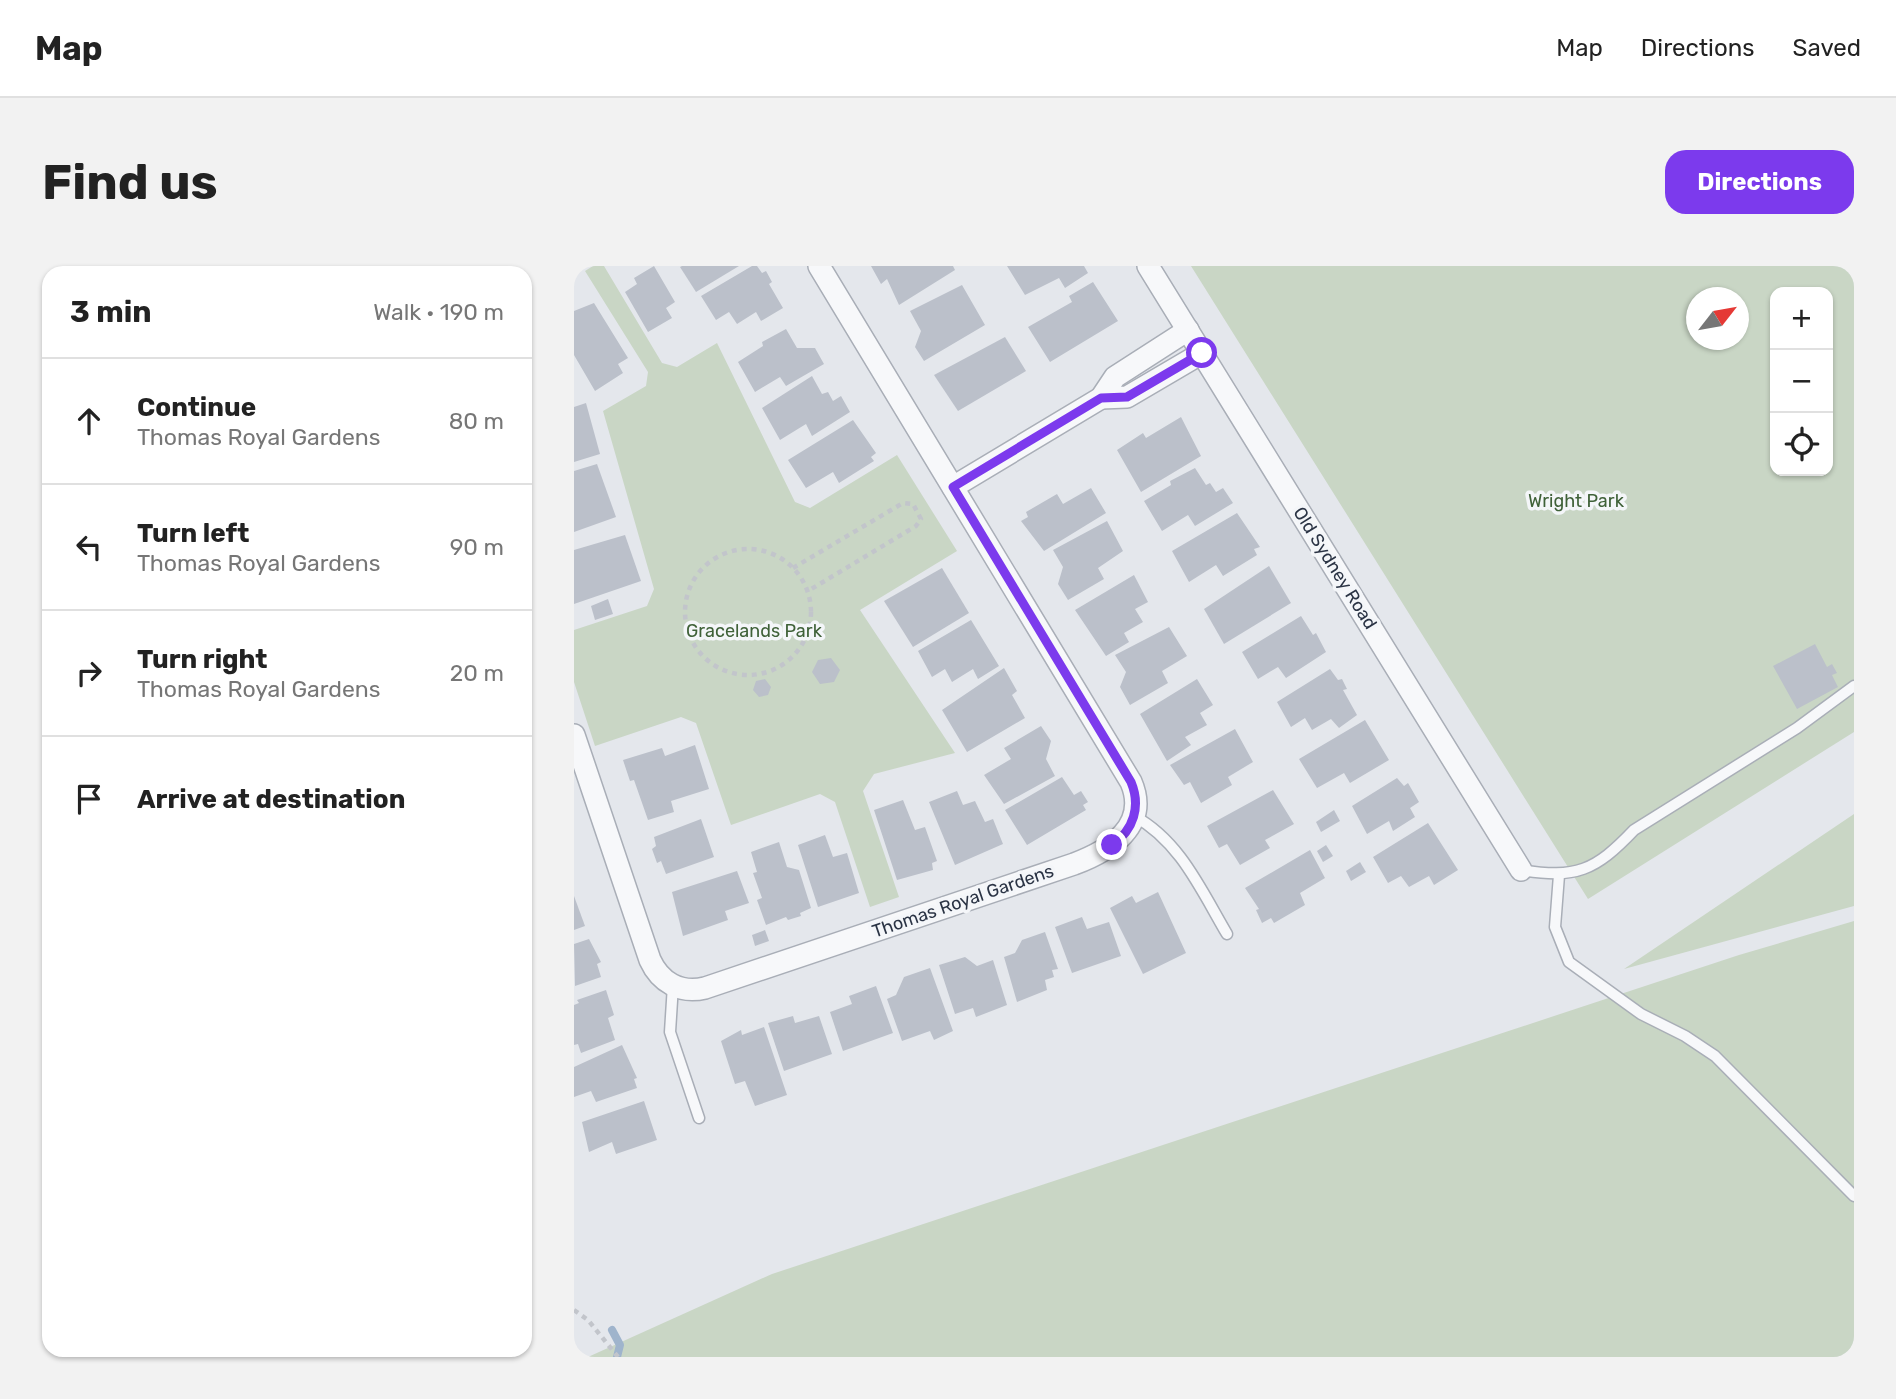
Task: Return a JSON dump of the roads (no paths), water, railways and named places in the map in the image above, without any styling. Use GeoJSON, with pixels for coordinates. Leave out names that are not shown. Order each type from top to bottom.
{"type":"FeatureCollection","features":[{"type":"Feature","properties":{"kind":"street"},"geometry":{"type":"LineString","coordinates":[[819,266],[1131,782],[1136,801],[1134,816]]}},
{"type":"Feature","properties":{"kind":"street","name":"Old Sydney Road"},"geometry":{"type":"LineString","coordinates":[[1148,266],[1521,870]]}},
{"type":"Feature","properties":{"kind":"street"},"geometry":{"type":"LineString","coordinates":[[953,487],[1101,398],[1115,377],[1188,330]]}},
{"type":"Feature","properties":{"kind":"street"},"geometry":{"type":"LineString","coordinates":[[1101,398],[1127,397],[1202,353]]}},
{"type":"Feature","properties":{"kind":"street"},"geometry":{"type":"LineString","coordinates":[[574,735],[650,960],[657,972],[673,985]]}},
{"type":"Feature","properties":{"kind":"street","name":"Thomas Royal Gardens"},"geometry":{"type":"LineString","coordinates":[[673,985],[691,990],[705,988],[1074,864],[1119,840],[1134,816]]}},
{"type":"Feature","properties":{"kind":"lane"},"geometry":{"type":"LineString","coordinates":[[1521,870],[1559,875],[1577,872],[1600,859],[1634,831],[1797,727],[1854,686]]}},
{"type":"Feature","properties":{"kind":"lane"},"geometry":{"type":"LineString","coordinates":[[1134,816],[1159,831],[1173,846],[1227,934]]}},
{"type":"Feature","properties":{"kind":"lane"},"geometry":{"type":"LineString","coordinates":[[1559,875],[1555,927],[1569,962],[1642,1014],[1685,1036],[1715,1056],[1854,1196]]}},
{"type":"Feature","properties":{"kind":"lane"},"geometry":{"type":"LineString","coordinates":[[673,985],[670,1032],[699,1118]]}},
{"type":"Feature","properties":{"kind":"waterway"},"geometry":{"type":"LineString","coordinates":[[612,1330],[620,1345],[617,1357]]}},
{"type":"Feature","properties":{"kind":"park label","name":"Wright Park"},"geometry":{"type":"Point","coordinates":[1576,501]}},
{"type":"Feature","properties":{"kind":"park label","name":"Gracelands Park"},"geometry":{"type":"Point","coordinates":[754,631]}}]}
